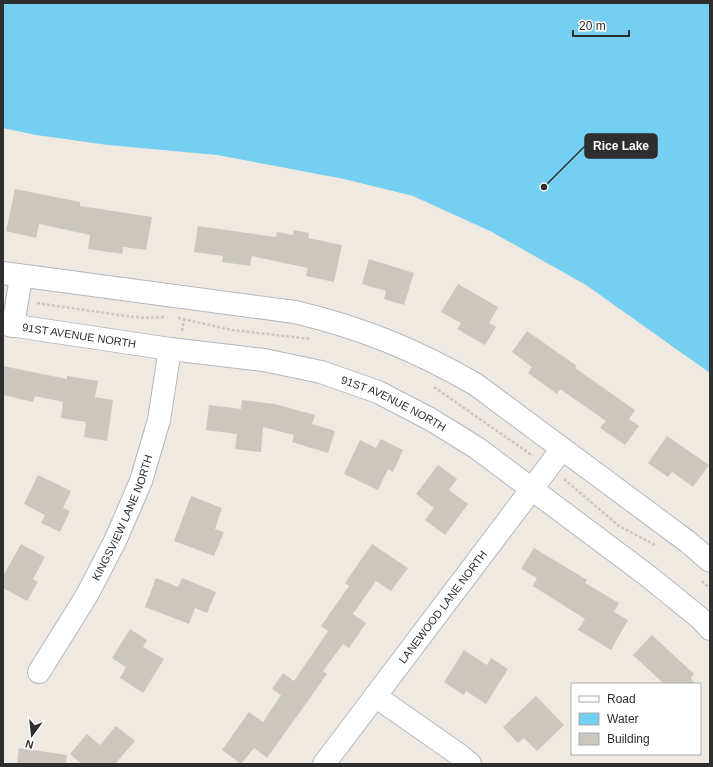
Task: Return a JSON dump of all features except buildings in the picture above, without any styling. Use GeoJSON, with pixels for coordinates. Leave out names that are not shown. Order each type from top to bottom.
{"type":"FeatureCollection","features":[{"type":"Feature","properties":{"kind":"street","name":"91ST AVENUE NORTH"},"geometry":{"type":"LineString","coordinates":[[705,570],[688,542],[475,384],[447,367],[414,351],[328,320],[295,312],[12,275],[8,325],[170,349],[264,360],[293,365],[321,372],[378,392],[430,419],[477,448],[648,576],[701,619],[710,630]]}},
{"type":"Feature","properties":{"kind":"street","name":"KINGSVIEW LANE NORTH"},"geometry":{"type":"LineString","coordinates":[[39,672],[87,595],[116,539],[141,481],[158,420],[170,349]]}},
{"type":"Feature","properties":{"kind":"street","name":"LANEWOOD LANE NORTH"},"geometry":{"type":"LineString","coordinates":[[324,764],[562,449]]}},
{"type":"Feature","properties":{"kind":"street"},"geometry":{"type":"LineString","coordinates":[[376,696],[470,764]]}},
{"type":"Feature","properties":{"kind":"path"},"geometry":{"type":"LineString","coordinates":[[561,477],[619,526],[658,547]]}},
{"type":"Feature","properties":{"kind":"path"},"geometry":{"type":"LineString","coordinates":[[705,570],[710,589]]}},
{"type":"Feature","properties":{"kind":"water"},"geometry":{"type":"Polygon","coordinates":[[[3,3],[710,3],[710,373],[586,285],[492,232],[413,196],[344,179],[217,155],[108,145],[36,135],[3,128],[3,3]]]}},
{"type":"Feature","properties":{"kind":"place","name":"Rice Lake"},"geometry":{"type":"Point","coordinates":[544,187]}}]}
